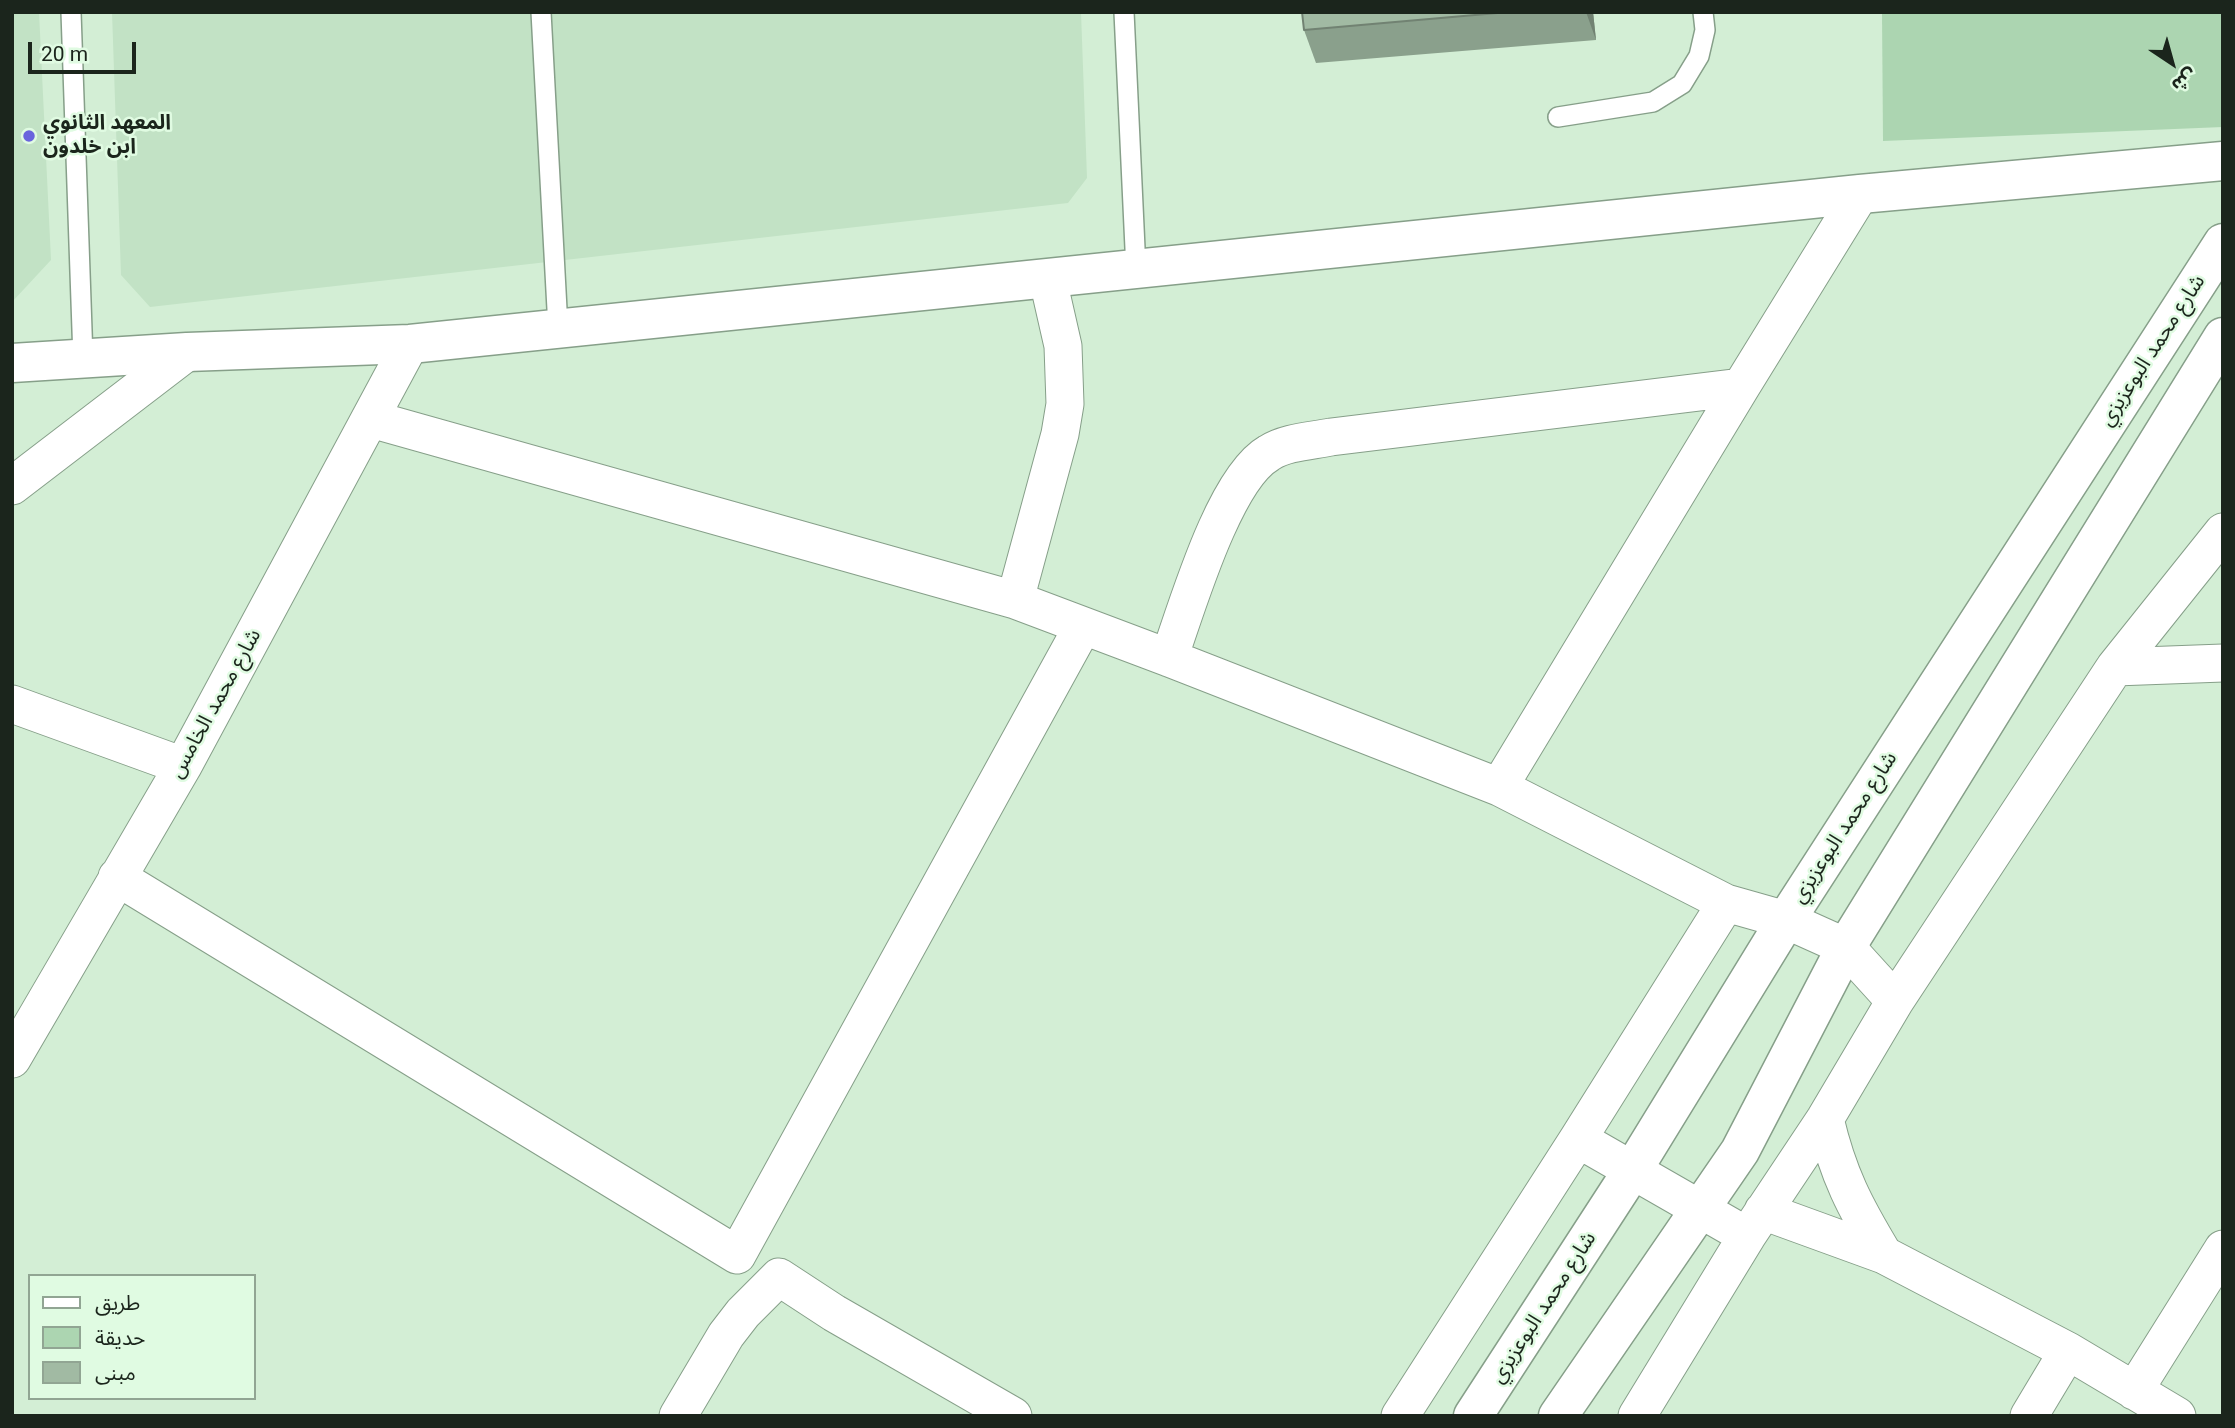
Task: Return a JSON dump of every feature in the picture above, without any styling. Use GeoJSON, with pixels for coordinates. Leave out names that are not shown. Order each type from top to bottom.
{"type":"FeatureCollection","features":[{"type":"Feature","properties":{"kind":"main road"},"geometry":{"type":"LineString","coordinates":[[12,363],[187,352],[410,344],[1860,194],[2223,161]]}},
{"type":"Feature","properties":{"kind":"main road","name":"شارع محمد البوعزيزي"},"geometry":{"type":"LineString","coordinates":[[1474,1416],[1632,1171],[1786,920],[2223,243]]}},
{"type":"Feature","properties":{"kind":"main road"},"geometry":{"type":"LineString","coordinates":[[1558,1416],[1740,1151],[1846,947],[2223,337]]}},
{"type":"Feature","properties":{"kind":"street"},"geometry":{"type":"LineString","coordinates":[[1499,787],[1860,194]]}},
{"type":"Feature","properties":{"kind":"street"},"geometry":{"type":"LineString","coordinates":[[1015,600],[1060,434],[1065,404],[1063,346],[1048,280]]}},
{"type":"Feature","properties":{"kind":"street","name":"شارع محمد الخامس"},"geometry":{"type":"LineString","coordinates":[[12,1059],[183,766],[410,344]]}},
{"type":"Feature","properties":{"kind":"street"},"geometry":{"type":"LineString","coordinates":[[12,486],[187,352]]}},
{"type":"Feature","properties":{"kind":"street"},"geometry":{"type":"LineString","coordinates":[[1169,658],[1213,536],[1244,475],[1272,451],[1331,437],[1741,387]]}},
{"type":"Feature","properties":{"kind":"street"},"geometry":{"type":"LineString","coordinates":[[371,419],[1015,600],[1169,658],[1499,787],[1726,903],[1786,920],[1846,947],[1895,1001]]}},
{"type":"Feature","properties":{"kind":"street"},"geometry":{"type":"LineString","coordinates":[[1637,1416],[1755,1224],[1825,1119],[1895,1001],[2115,667],[2223,533]]}},
{"type":"Feature","properties":{"kind":"street"},"geometry":{"type":"LineString","coordinates":[[737,1255],[1083,626]]}},
{"type":"Feature","properties":{"kind":"street"},"geometry":{"type":"LineString","coordinates":[[2115,667],[2223,663]]}},
{"type":"Feature","properties":{"kind":"street"},"geometry":{"type":"LineString","coordinates":[[12,704],[183,766]]}},
{"type":"Feature","properties":{"kind":"street"},"geometry":{"type":"LineString","coordinates":[[117,877],[737,1255],[779,1277],[1013,1416]]}},
{"type":"Feature","properties":{"kind":"street"},"geometry":{"type":"LineString","coordinates":[[1400,1416],[1726,903]]}},
{"type":"Feature","properties":{"kind":"street"},"geometry":{"type":"LineString","coordinates":[[1825,1119],[1834,1158],[1854,1205],[1884,1255]]}},
{"type":"Feature","properties":{"kind":"street"},"geometry":{"type":"LineString","coordinates":[[1578,1139],[1701,1209],[1884,1255],[2068,1351],[2177,1416]]}},
{"type":"Feature","properties":{"kind":"street"},"geometry":{"type":"LineString","coordinates":[[2134,1391],[2223,1249]]}},
{"type":"Feature","properties":{"kind":"street"},"geometry":{"type":"LineString","coordinates":[[678,1416],[726,1335],[743,1313],[779,1277]]}},
{"type":"Feature","properties":{"kind":"street"},"geometry":{"type":"LineString","coordinates":[[2029,1416],[2068,1351]]}},
{"type":"Feature","properties":{"kind":"lane"},"geometry":{"type":"LineString","coordinates":[[71,12],[83,359]]}},
{"type":"Feature","properties":{"kind":"lane"},"geometry":{"type":"LineString","coordinates":[[541,12],[558,328]]}},
{"type":"Feature","properties":{"kind":"lane"},"geometry":{"type":"LineString","coordinates":[[1124,12],[1136,270]]}},
{"type":"Feature","properties":{"kind":"lane"},"geometry":{"type":"LineString","coordinates":[[1559,117],[1653,102],[1682,83],[1699,56],[1705,30],[1703,12]]}},
{"type":"Feature","properties":{"kind":"shaded area","name":"المعهد الثانوي ابن خلدون"},"geometry":{"type":"Polygon","coordinates":[[[12,12],[39,12],[51,260],[12,302],[12,12]]]}},
{"type":"Feature","properties":{"kind":"shaded area"},"geometry":{"type":"Polygon","coordinates":[[[112,12],[1081,12],[1087,178],[1068,203],[150,307],[121,275],[112,12]]]}},
{"type":"Feature","properties":{"kind":"green space"},"geometry":{"type":"Polygon","coordinates":[[[1882,12],[2223,12],[2223,127],[1883,141],[1882,12]]]}},
{"type":"Feature","properties":{"kind":"building"},"geometry":{"type":"Polygon","coordinates":[[[1302,12],[1509,12],[1304,30],[1302,12]]]}},
{"type":"Feature","properties":{"kind":"place","name":"المعهد الثانوي ابن خلدون"},"geometry":{"type":"Point","coordinates":[29,136]}}]}
